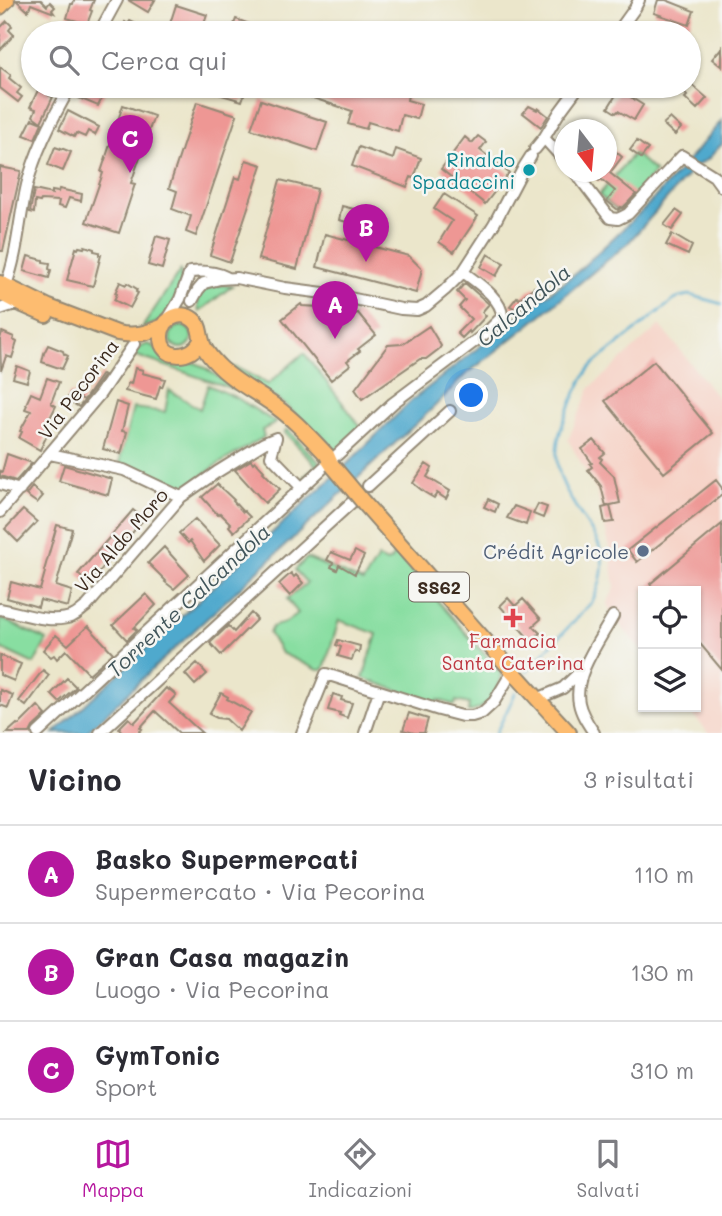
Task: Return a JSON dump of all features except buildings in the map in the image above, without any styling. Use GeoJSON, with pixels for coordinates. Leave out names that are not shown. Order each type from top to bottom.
{"type":"FeatureCollection","features":[{"type":"Feature","properties":{"kind":"main road"},"geometry":{"type":"LineString","coordinates":[[0,7],[7,0]]}},
{"type":"Feature","properties":{"kind":"main road"},"geometry":{"type":"LineString","coordinates":[[2,287],[127,335],[143,335],[181,315],[192,318],[200,328],[201,340],[190,354],[178,355],[172,354],[163,345],[146,342],[119,343],[23,305],[2,287]]}},
{"type":"Feature","properties":{"kind":"main road"},"geometry":{"type":"LineString","coordinates":[[163,345],[161,333],[166,323]]}},
{"type":"Feature","properties":{"kind":"main road","name":"SS62"},"geometry":{"type":"LineString","coordinates":[[201,340],[221,369],[288,416],[327,455],[358,503],[454,604],[569,733]]}},
{"type":"Feature","properties":{"kind":"main road","name":"SS62"},"geometry":{"type":"LineString","coordinates":[[190,354],[270,407],[302,434],[323,460],[331,464]]}},
{"type":"Feature","properties":{"kind":"street"},"geometry":{"type":"LineString","coordinates":[[106,21],[117,0]]}},
{"type":"Feature","properties":{"kind":"street"},"geometry":{"type":"LineString","coordinates":[[626,21],[639,0]]}},
{"type":"Feature","properties":{"kind":"street"},"geometry":{"type":"LineString","coordinates":[[2,287],[17,248],[27,184],[51,121],[64,98]]}},
{"type":"Feature","properties":{"kind":"street"},"geometry":{"type":"LineString","coordinates":[[192,302],[204,283],[236,278],[401,309],[417,310],[426,306],[463,272],[494,224],[533,152],[570,98]]}},
{"type":"Feature","properties":{"kind":"street"},"geometry":{"type":"LineString","coordinates":[[544,138],[554,148]]}},
{"type":"Feature","properties":{"kind":"street"},"geometry":{"type":"LineString","coordinates":[[583,182],[610,218],[618,219],[628,214],[684,157],[714,176],[722,187]]}},
{"type":"Feature","properties":{"kind":"street"},"geometry":{"type":"LineString","coordinates":[[190,272],[205,272],[229,278]]}},
{"type":"Feature","properties":{"kind":"street"},"geometry":{"type":"LineString","coordinates":[[190,272],[192,318]]}},
{"type":"Feature","properties":{"kind":"street"},"geometry":{"type":"LineString","coordinates":[[166,323],[180,299],[190,272]]}},
{"type":"Feature","properties":{"kind":"street"},"geometry":{"type":"LineString","coordinates":[[38,733],[393,404],[486,333],[502,317],[497,303],[479,283],[463,272]]}},
{"type":"Feature","properties":{"kind":"street"},"geometry":{"type":"LineString","coordinates":[[0,309],[23,305]]}},
{"type":"Feature","properties":{"kind":"street","name":"Via Pecorina"},"geometry":{"type":"LineString","coordinates":[[0,512],[100,394],[134,344]]}},
{"type":"Feature","properties":{"kind":"street"},"geometry":{"type":"LineString","coordinates":[[368,486],[450,411]]}},
{"type":"Feature","properties":{"kind":"street","name":"Via Aldo Moro"},"geometry":{"type":"LineString","coordinates":[[0,609],[58,620],[74,615],[87,606],[181,497],[217,472],[276,438],[271,456],[302,488]]}},
{"type":"Feature","properties":{"kind":"street"},"geometry":{"type":"LineString","coordinates":[[50,454],[124,470],[181,497]]}},
{"type":"Feature","properties":{"kind":"street"},"geometry":{"type":"LineString","coordinates":[[0,484],[20,489]]}},
{"type":"Feature","properties":{"kind":"street"},"geometry":{"type":"LineString","coordinates":[[100,733],[358,503]]}},
{"type":"Feature","properties":{"kind":"street"},"geometry":{"type":"LineString","coordinates":[[537,699],[563,688],[584,667],[613,616]]}},
{"type":"Feature","properties":{"kind":"street"},"geometry":{"type":"LineString","coordinates":[[584,667],[578,701],[594,733]]}},
{"type":"Feature","properties":{"kind":"street"},"geometry":{"type":"LineString","coordinates":[[302,733],[326,674],[439,710],[472,716],[482,713],[494,702],[512,672]]}},
{"type":"Feature","properties":{"kind":"street"},"geometry":{"type":"LineString","coordinates":[[365,733],[379,691]]}},
{"type":"Feature","properties":{"kind":"shaded area"},"geometry":{"type":"Polygon","coordinates":[[[660,325],[722,403],[722,733],[708,733],[691,712],[701,712],[701,586],[638,586],[638,647],[613,616],[607,604],[615,587],[597,491],[568,440],[590,388],[660,325]]]}},
{"type":"Feature","properties":{"kind":"green space"},"geometry":{"type":"Polygon","coordinates":[[[634,153],[655,172],[623,209],[618,211],[599,195],[610,182],[617,182],[617,173],[634,153]]]}},
{"type":"Feature","properties":{"kind":"green space"},"geometry":{"type":"Polygon","coordinates":[[[180,271],[179,291],[168,313],[158,322],[142,328],[180,271]]]}},
{"type":"Feature","properties":{"kind":"green space"},"geometry":{"type":"Polygon","coordinates":[[[219,285],[232,286],[199,312],[199,297],[209,288],[219,285]]]}},
{"type":"Feature","properties":{"kind":"green space"},"geometry":{"type":"Polygon","coordinates":[[[181,326],[189,329],[192,337],[189,345],[181,348],[173,345],[170,337],[173,329],[181,326]]]}},
{"type":"Feature","properties":{"kind":"green space"},"geometry":{"type":"Polygon","coordinates":[[[148,344],[176,360],[198,364],[233,389],[131,354],[135,349],[148,344]]]}},
{"type":"Feature","properties":{"kind":"green space"},"geometry":{"type":"Polygon","coordinates":[[[304,353],[361,427],[334,454],[288,407],[234,374],[228,366],[268,384],[304,353]]]}},
{"type":"Feature","properties":{"kind":"green space"},"geometry":{"type":"Polygon","coordinates":[[[208,385],[237,398],[276,423],[262,430],[264,437],[217,465],[179,493],[120,465],[133,408],[165,412],[169,390],[200,409],[208,385]]]}},
{"type":"Feature","properties":{"kind":"green space"},"geometry":{"type":"Polygon","coordinates":[[[287,429],[322,465],[303,484],[300,481],[316,465],[284,432],[287,429]]]}},
{"type":"Feature","properties":{"kind":"green space"},"geometry":{"type":"Polygon","coordinates":[[[395,552],[501,673],[495,693],[481,708],[468,712],[469,704],[456,701],[455,705],[438,700],[436,704],[363,678],[377,634],[339,620],[322,670],[281,653],[269,633],[272,627],[286,622],[298,613],[287,599],[307,583],[295,570],[307,558],[363,582],[378,558],[387,562],[395,552]]]}},
{"type":"Feature","properties":{"kind":"green space"},"geometry":{"type":"Polygon","coordinates":[[[0,618],[47,640],[34,664],[0,648],[0,618]]]}},
{"type":"Feature","properties":{"kind":"water","name":"Calcandola"},"geometry":{"type":"Polygon","coordinates":[[[722,120],[722,144],[708,159],[696,166],[628,243],[463,377],[86,733],[54,733],[346,465],[411,401],[576,273],[644,209],[722,120]]]}},
{"type":"Feature","properties":{"kind":"waterway"},"geometry":{"type":"LineString","coordinates":[[527,671],[592,602],[600,582],[603,565],[601,551],[570,498],[557,461],[560,432],[582,380],[598,361],[679,297],[690,295],[722,304]]}},
{"type":"Feature","properties":{"kind":"waterway"},"geometry":{"type":"LineString","coordinates":[[496,733],[516,692]]}},
{"type":"Feature","properties":{"kind":"place","name":"Rinaldo Spadaccini"},"geometry":{"type":"Point","coordinates":[529,170]}},
{"type":"Feature","properties":{"kind":"place","name":"GymTonic"},"geometry":{"type":"Point","coordinates":[130,173]}},
{"type":"Feature","properties":{"kind":"place","name":"Gran Casa magazin"},"geometry":{"type":"Point","coordinates":[366,262]}},
{"type":"Feature","properties":{"kind":"place","name":"Basko Supermercati"},"geometry":{"type":"Point","coordinates":[335,339]}},
{"type":"Feature","properties":{"kind":"place","name":"Crédit Agricole"},"geometry":{"type":"Point","coordinates":[643,551]}},
{"type":"Feature","properties":{"kind":"place","name":"Farmacia Santa Caterina"},"geometry":{"type":"Point","coordinates":[513,618]}},
{"type":"Feature","properties":{"kind":"water label","name":"Torrente Calcandola"},"geometry":{"type":"Point","coordinates":[188,600]}}]}
